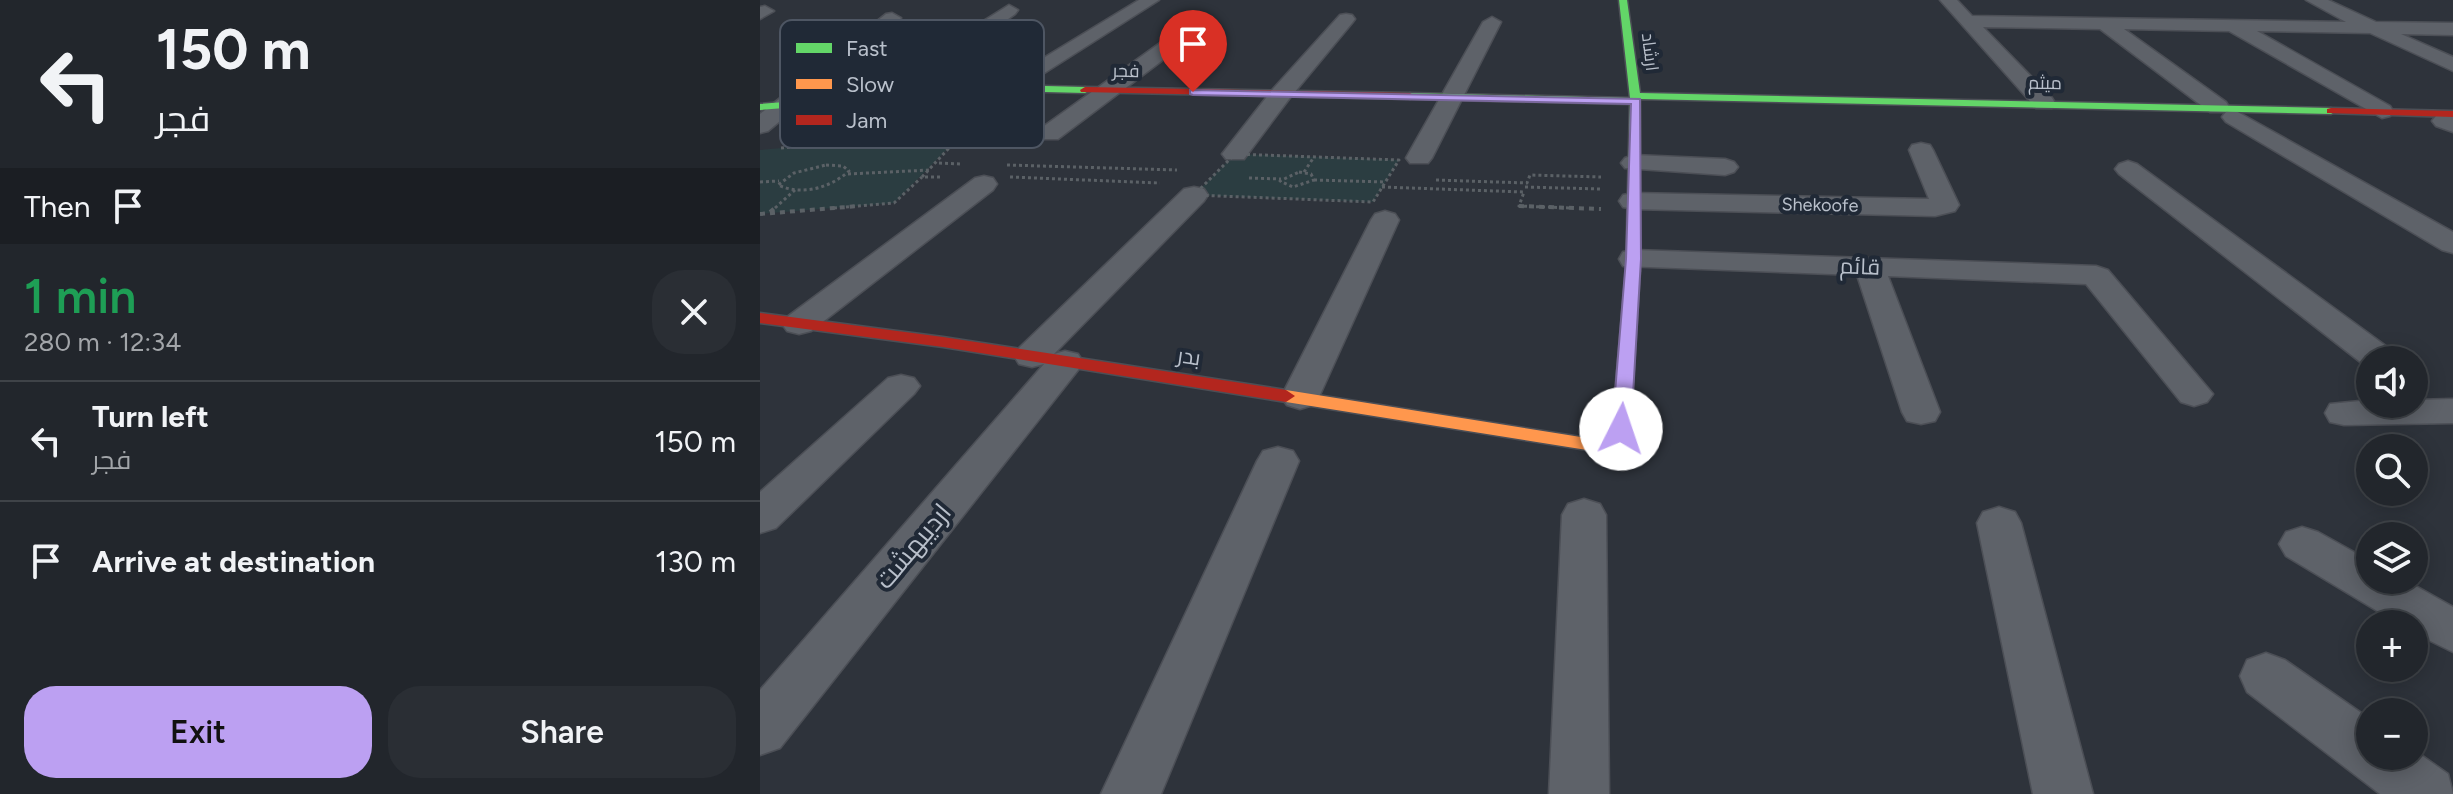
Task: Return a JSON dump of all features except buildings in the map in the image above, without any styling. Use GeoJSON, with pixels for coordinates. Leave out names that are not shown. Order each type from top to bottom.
{"type":"FeatureCollection","features":[{"type":"Feature","properties":{"kind":"street"},"geometry":{"type":"LineString","coordinates":[[1044,64],[1151,0]]}},
{"type":"Feature","properties":{"kind":"street","name":"ارشاد"},"geometry":{"type":"LineString","coordinates":[[1609,440],[1621,429],[1634,259],[1636,101],[1623,0]]}},
{"type":"Feature","properties":{"kind":"street"},"geometry":{"type":"LineString","coordinates":[[1948,0],[2044,103]]}},
{"type":"Feature","properties":{"kind":"street"},"geometry":{"type":"LineString","coordinates":[[2073,0],[2226,112],[2453,244]]}},
{"type":"Feature","properties":{"kind":"street"},"geometry":{"type":"LineString","coordinates":[[2314,0],[2453,65]]}},
{"type":"Feature","properties":{"kind":"street"},"geometry":{"type":"LineString","coordinates":[[2202,6],[2382,111]]}},
{"type":"Feature","properties":{"kind":"street"},"geometry":{"type":"LineString","coordinates":[[995,20],[1009,10]]}},
{"type":"Feature","properties":{"kind":"street"},"geometry":{"type":"LineString","coordinates":[[1227,162],[1346,19]]}},
{"type":"Feature","properties":{"kind":"street"},"geometry":{"type":"LineString","coordinates":[[1969,21],[2453,29]]}},
{"type":"Feature","properties":{"kind":"street"},"geometry":{"type":"LineString","coordinates":[[1419,158],[1492,22]]}},
{"type":"Feature","properties":{"kind":"street"},"geometry":{"type":"LineString","coordinates":[[1049,134],[1181,37]]}},
{"type":"Feature","properties":{"kind":"street","name":"فجر"},"geometry":{"type":"LineString","coordinates":[[1044,89],[1636,101]]}},
{"type":"Feature","properties":{"kind":"street","name":"میثم"},"geometry":{"type":"LineString","coordinates":[[1636,101],[2226,112],[2382,111],[2451,120]]}},
{"type":"Feature","properties":{"kind":"street","name":"میثم"},"geometry":{"type":"LineString","coordinates":[[1670,102],[2044,103],[2451,120]]}},
{"type":"Feature","properties":{"kind":"street","name":"فجر"},"geometry":{"type":"LineString","coordinates":[[760,107],[780,105]]}},
{"type":"Feature","properties":{"kind":"street"},"geometry":{"type":"LineString","coordinates":[[760,126],[780,111]]}},
{"type":"Feature","properties":{"kind":"street","name":"Shekoofe"},"geometry":{"type":"LineString","coordinates":[[1634,188],[1935,208],[1945,205],[1921,150]]}},
{"type":"Feature","properties":{"kind":"street"},"geometry":{"type":"LineString","coordinates":[[1634,188],[1725,167]]}},
{"type":"Feature","properties":{"kind":"street"},"geometry":{"type":"LineString","coordinates":[[2128,169],[2362,346]]}},
{"type":"Feature","properties":{"kind":"street"},"geometry":{"type":"LineString","coordinates":[[799,324],[989,172]]}},
{"type":"Feature","properties":{"kind":"street","name":"اردیبهشت"},"geometry":{"type":"LineString","coordinates":[[760,730],[1049,359],[1196,181]]}},
{"type":"Feature","properties":{"kind":"street"},"geometry":{"type":"LineString","coordinates":[[1300,397],[1385,220]]}},
{"type":"Feature","properties":{"kind":"street","name":"قائم"},"geometry":{"type":"LineString","coordinates":[[1634,259],[2085,273],[2097,277],[2194,394]]}},
{"type":"Feature","properties":{"kind":"street"},"geometry":{"type":"LineString","coordinates":[[1869,266],[1921,412]]}},
{"type":"Feature","properties":{"kind":"street","name":"بدر"},"geometry":{"type":"LineString","coordinates":[[760,318],[1300,397],[1587,444],[1609,440]]}},
{"type":"Feature","properties":{"kind":"street"},"geometry":{"type":"LineString","coordinates":[[760,517],[901,386]]}},
{"type":"Feature","properties":{"kind":"street"},"geometry":{"type":"LineString","coordinates":[[2428,395],[2452,412]]}},
{"type":"Feature","properties":{"kind":"street"},"geometry":{"type":"LineString","coordinates":[[2344,413],[2452,412]]}},
{"type":"Feature","properties":{"kind":"street"},"geometry":{"type":"LineString","coordinates":[[1131,794],[1278,461]]}},
{"type":"Feature","properties":{"kind":"street"},"geometry":{"type":"LineString","coordinates":[[1579,794],[1584,515]]}},
{"type":"Feature","properties":{"kind":"street"},"geometry":{"type":"LineString","coordinates":[[1999,523],[2063,794]]}},
{"type":"Feature","properties":{"kind":"street"},"geometry":{"type":"LineString","coordinates":[[2302,544],[2453,631]]}},
{"type":"Feature","properties":{"kind":"street"},"geometry":{"type":"LineString","coordinates":[[2266,676],[2356,742]]}},
{"type":"Feature","properties":{"kind":"street"},"geometry":{"type":"LineString","coordinates":[[2394,770],[2427,794]]}},
{"type":"Feature","properties":{"kind":"path"},"geometry":{"type":"LineString","coordinates":[[760,214],[894,203],[951,148]]}},
{"type":"Feature","properties":{"kind":"path"},"geometry":{"type":"LineString","coordinates":[[1304,172],[1314,157]]}},
{"type":"Feature","properties":{"kind":"path"},"geometry":{"type":"LineString","coordinates":[[989,172],[1196,181],[1283,199],[1373,202],[1399,160],[1314,157],[1227,162],[1196,181]]}},
{"type":"Feature","properties":{"kind":"path"},"geometry":{"type":"LineString","coordinates":[[1196,181],[1227,162]]}},
{"type":"Feature","properties":{"kind":"path"},"geometry":{"type":"LineString","coordinates":[[938,163],[989,172],[1160,183]]}},
{"type":"Feature","properties":{"kind":"path"},"geometry":{"type":"LineString","coordinates":[[760,182],[779,181],[794,173],[826,165],[848,168],[847,174]]}},
{"type":"Feature","properties":{"kind":"path"},"geometry":{"type":"LineString","coordinates":[[779,181],[780,188],[795,190],[826,185],[847,174],[930,170]]}},
{"type":"Feature","properties":{"kind":"path"},"geometry":{"type":"LineString","coordinates":[[1314,180],[1314,176],[1304,172],[1281,179],[1283,185],[1293,187],[1314,180],[1634,188]]}},
{"type":"Feature","properties":{"kind":"path"},"geometry":{"type":"LineString","coordinates":[[1530,175],[1634,188],[1519,206],[1530,175]]}},
{"type":"Feature","properties":{"kind":"path"},"geometry":{"type":"LineString","coordinates":[[922,177],[951,177]]}},
{"type":"Feature","properties":{"kind":"path"},"geometry":{"type":"LineString","coordinates":[[1385,183],[1403,179]]}},
{"type":"Feature","properties":{"kind":"path"},"geometry":{"type":"LineString","coordinates":[[1434,180],[1525,187]]}},
{"type":"Feature","properties":{"kind":"path"},"geometry":{"type":"LineString","coordinates":[[1283,199],[1293,187]]}},
{"type":"Feature","properties":{"kind":"path"},"geometry":{"type":"LineString","coordinates":[[769,213],[795,190]]}},
{"type":"Feature","properties":{"kind":"shaded area"},"geometry":{"type":"Polygon","coordinates":[[[948,148],[894,203],[760,214],[760,150],[948,148]]]}},
{"type":"Feature","properties":{"kind":"shaded area"},"geometry":{"type":"Polygon","coordinates":[[[1235,154],[1399,160],[1373,202],[1194,195],[1235,154]]]}},
{"type":"Feature","properties":{"kind":"traffic: fast"},"geometry":{"type":"LineString","coordinates":[[1623,0],[1636,106],[1633,271]]}},
{"type":"Feature","properties":{"kind":"traffic: fast"},"geometry":{"type":"LineString","coordinates":[[1044,89],[1085,90]]}},
{"type":"Feature","properties":{"kind":"traffic: fast"},"geometry":{"type":"LineString","coordinates":[[1410,96],[1636,101]]}},
{"type":"Feature","properties":{"kind":"traffic: fast"},"geometry":{"type":"LineString","coordinates":[[1635,96],[2331,111]]}},
{"type":"Feature","properties":{"kind":"traffic: fast"},"geometry":{"type":"LineString","coordinates":[[760,107],[780,105]]}},
{"type":"Feature","properties":{"kind":"traffic: slow"},"geometry":{"type":"LineString","coordinates":[[1286,396],[1587,444],[1609,440],[1621,429],[1633,271]]}},
{"type":"Feature","properties":{"kind":"traffic: jam"},"geometry":{"type":"LineString","coordinates":[[1085,90],[1410,96]]}},
{"type":"Feature","properties":{"kind":"traffic: jam"},"geometry":{"type":"LineString","coordinates":[[2331,111],[2453,114]]}},
{"type":"Feature","properties":{"kind":"traffic: jam"},"geometry":{"type":"LineString","coordinates":[[760,318],[943,342],[1286,396]]}},
{"type":"Feature","properties":{"kind":"route"},"geometry":{"type":"LineString","coordinates":[[1193,92],[1636,101],[1634,259],[1621,429]]}}]}
